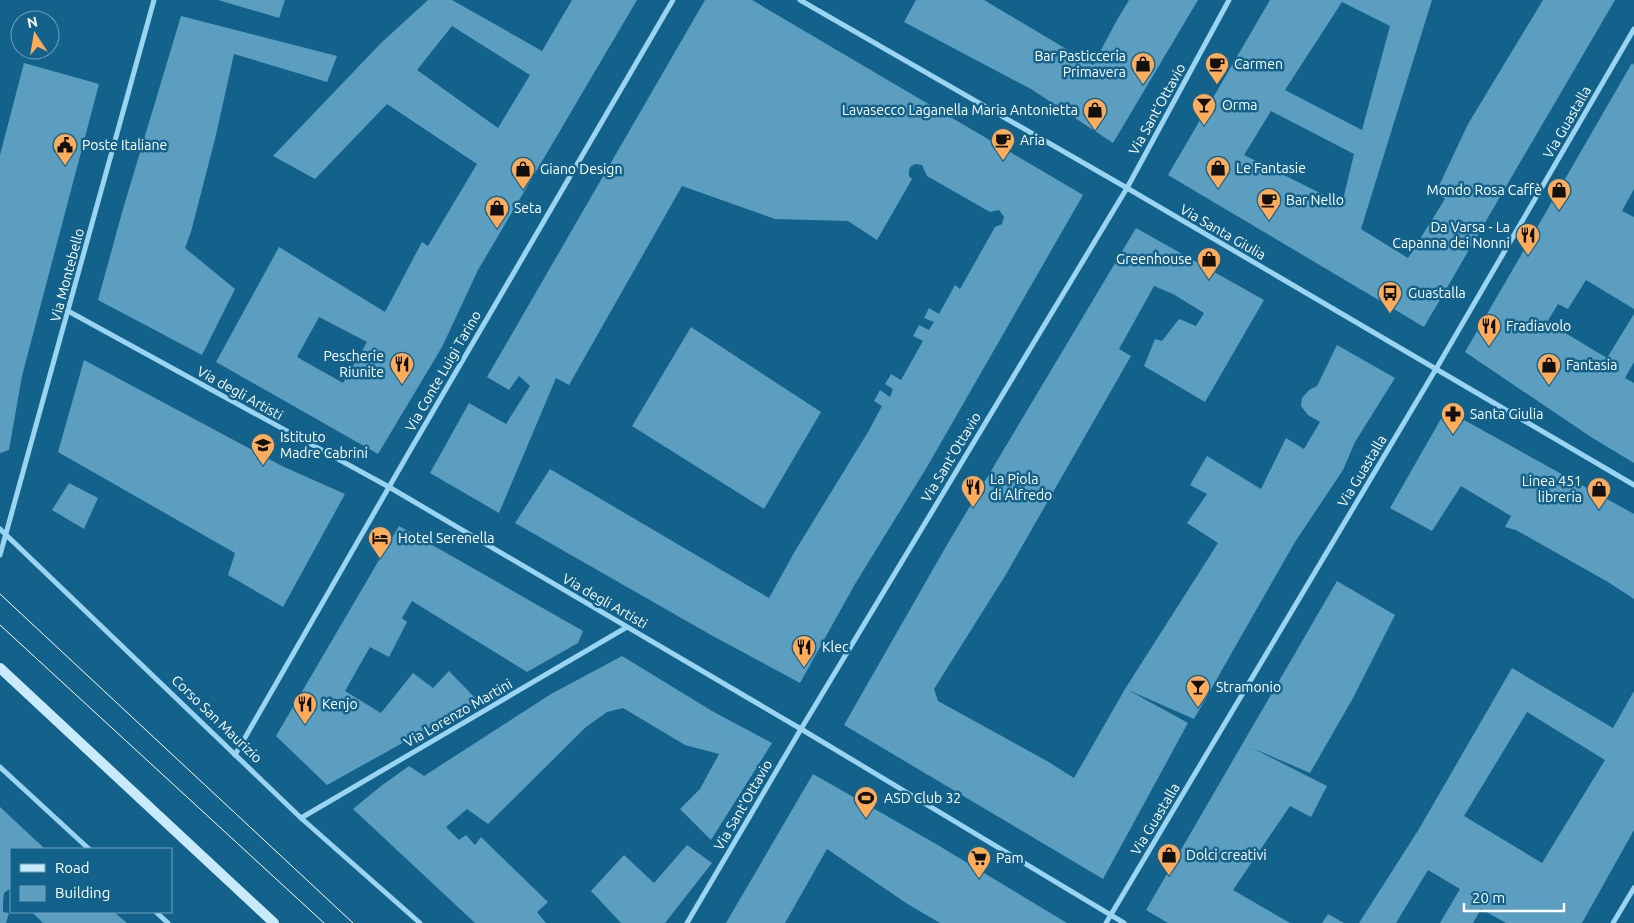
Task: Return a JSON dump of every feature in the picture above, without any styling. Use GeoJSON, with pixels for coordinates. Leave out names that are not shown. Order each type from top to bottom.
{"type":"FeatureCollection","features":[{"type":"Feature","properties":{"kind":"main road"},"geometry":{"type":"LineString","coordinates":[[0,668],[274,923]]}},
{"type":"Feature","properties":{"kind":"street","name":"Via Montebello"},"geometry":{"type":"LineString","coordinates":[[0,555],[154,0]]}},
{"type":"Feature","properties":{"kind":"street","name":"Via Conte Luigi Tarino"},"geometry":{"type":"LineString","coordinates":[[235,755],[673,0]]}},
{"type":"Feature","properties":{"kind":"street","name":"Via Santa Giulia"},"geometry":{"type":"LineString","coordinates":[[800,0],[1127,188],[1634,486]]}},
{"type":"Feature","properties":{"kind":"street","name":"Via Sant'Ottavio"},"geometry":{"type":"LineString","coordinates":[[686,923],[1127,188],[1229,0]]}},
{"type":"Feature","properties":{"kind":"street","name":"Via Guastalla"},"geometry":{"type":"LineString","coordinates":[[1106,923],[1436,369],[1634,29]]}},
{"type":"Feature","properties":{"kind":"street","name":"Via degli Artisti"},"geometry":{"type":"LineString","coordinates":[[68,311],[389,487],[801,729],[1124,923]]}},
{"type":"Feature","properties":{"kind":"street","name":"Corso San Maurizio"},"geometry":{"type":"LineString","coordinates":[[0,529],[301,818],[420,923]]}},
{"type":"Feature","properties":{"kind":"street","name":"Via Lorenzo Martini"},"geometry":{"type":"LineString","coordinates":[[301,818],[627,627]]}},
{"type":"Feature","properties":{"kind":"street"},"geometry":{"type":"LineString","coordinates":[[0,767],[87,848]]}},
{"type":"Feature","properties":{"kind":"street"},"geometry":{"type":"LineString","coordinates":[[1613,923],[1634,888]]}},
{"type":"Feature","properties":{"kind":"street"},"geometry":{"type":"LineString","coordinates":[[157,913],[168,923]]}},
{"type":"Feature","properties":{"kind":"building"},"geometry":{"type":"Polygon","coordinates":[[[218,0],[285,0],[279,18],[218,0]]]}},
{"type":"Feature","properties":{"kind":"building"},"geometry":{"type":"Polygon","coordinates":[[[428,0],[452,0],[542,51],[572,0],[637,0],[478,270],[442,347],[378,454],[216,362],[279,247],[385,312],[422,242],[428,246],[477,164],[387,104],[315,179],[273,156],[381,43],[428,0]],[[452,26],[417,70],[498,128],[530,75],[452,26]],[[319,317],[297,357],[343,383],[367,342],[319,317]]]}},
{"type":"Feature","properties":{"kind":"building"},"geometry":{"type":"Polygon","coordinates":[[[705,0],[752,0],[1083,195],[927,467],[855,584],[800,683],[711,635],[515,523],[550,469],[769,598],[882,406],[874,401],[880,390],[890,397],[893,389],[885,384],[891,374],[901,380],[923,341],[913,336],[919,325],[929,330],[934,322],[924,318],[929,308],[939,314],[955,285],[960,289],[995,227],[1002,224],[1004,217],[999,210],[990,212],[927,176],[922,165],[916,164],[911,166],[909,176],[912,179],[877,240],[848,221],[775,219],[682,186],[569,385],[556,378],[499,513],[430,473],[469,403],[506,424],[530,386],[519,376],[509,390],[487,377],[705,0]]]}},
{"type":"Feature","properties":{"kind":"building"},"geometry":{"type":"Polygon","coordinates":[[[916,0],[984,0],[1093,65],[1129,0],[1198,0],[1113,143],[1031,89],[904,22],[916,0]]]}},
{"type":"Feature","properties":{"kind":"building"},"geometry":{"type":"Polygon","coordinates":[[[1270,0],[1432,0],[1361,229],[1408,258],[1445,199],[1436,192],[1468,124],[1543,0],[1615,0],[1424,327],[1168,175],[1270,0]],[[1342,2],[1285,90],[1362,130],[1390,26],[1342,2]],[[1271,111],[1244,155],[1342,204],[1354,154],[1271,111]]]}},
{"type":"Feature","properties":{"kind":"building"},"geometry":{"type":"Polygon","coordinates":[[[181,16],[337,56],[327,82],[234,54],[216,135],[191,232],[185,248],[235,289],[202,355],[98,300],[123,209],[181,16]]]}},
{"type":"Feature","properties":{"kind":"building"},"geometry":{"type":"Polygon","coordinates":[[[24,63],[99,84],[22,376],[9,450],[0,453],[0,155],[24,63]]]}},
{"type":"Feature","properties":{"kind":"building"},"geometry":{"type":"Polygon","coordinates":[[[1632,63],[1634,65],[1634,189],[1622,211],[1634,217],[1634,309],[1586,280],[1568,309],[1558,304],[1547,322],[1607,358],[1634,314],[1634,362],[1625,378],[1634,383],[1634,463],[1591,437],[1465,352],[1632,63]]]}},
{"type":"Feature","properties":{"kind":"building"},"geometry":{"type":"Polygon","coordinates":[[[1136,228],[1264,300],[1205,402],[1144,366],[1155,339],[1162,341],[1179,319],[1196,326],[1204,313],[1173,294],[1154,286],[1119,349],[1131,356],[1005,576],[934,689],[938,701],[1074,778],[1125,689],[1218,543],[1187,523],[1207,494],[1190,485],[1207,456],[1261,489],[1286,438],[1304,449],[1320,422],[1308,415],[1301,406],[1302,398],[1309,390],[1317,386],[1337,345],[1395,378],[1355,442],[1343,470],[1295,542],[1194,719],[1128,690],[1188,723],[1103,879],[844,725],[948,543],[1136,228]]]}},
{"type":"Feature","properties":{"kind":"building"},"geometry":{"type":"Polygon","coordinates":[[[691,327],[821,412],[764,509],[632,426],[691,327]]]}},
{"type":"Feature","properties":{"kind":"building"},"geometry":{"type":"Polygon","coordinates":[[[84,360],[282,466],[345,494],[283,607],[228,575],[235,553],[58,452],[84,360]]]}},
{"type":"Feature","properties":{"kind":"building"},"geometry":{"type":"Polygon","coordinates":[[[1446,410],[1634,514],[1634,599],[1608,582],[1516,530],[1505,527],[1511,516],[1461,486],[1432,531],[1390,508],[1446,410]]]}},
{"type":"Feature","properties":{"kind":"building"},"geometry":{"type":"Polygon","coordinates":[[[69,483],[98,498],[84,529],[52,510],[69,483]]]}},
{"type":"Feature","properties":{"kind":"building"},"geometry":{"type":"Polygon","coordinates":[[[399,526],[583,631],[578,643],[527,672],[412,601],[402,618],[407,622],[389,657],[370,647],[345,691],[381,713],[413,673],[433,688],[449,671],[478,701],[327,785],[276,736],[399,526]]]}},
{"type":"Feature","properties":{"kind":"building"},"geometry":{"type":"Polygon","coordinates":[[[1337,581],[1395,615],[1353,698],[1310,773],[1252,748],[1327,786],[1311,817],[1290,806],[1233,890],[1290,923],[1168,923],[1146,910],[1337,581]]]}},
{"type":"Feature","properties":{"kind":"building"},"geometry":{"type":"Polygon","coordinates":[[[622,656],[712,711],[772,743],[711,840],[680,809],[700,789],[719,754],[685,745],[623,708],[607,712],[586,727],[488,824],[467,809],[446,827],[459,840],[466,835],[475,845],[481,837],[548,902],[537,912],[546,923],[475,923],[353,809],[409,766],[424,776],[551,694],[622,656]]]}},
{"type":"Feature","properties":{"kind":"building"},"geometry":{"type":"Polygon","coordinates":[[[1512,668],[1613,728],[1634,691],[1634,830],[1582,923],[1506,923],[1481,909],[1473,923],[1440,923],[1460,889],[1428,870],[1396,923],[1359,923],[1419,829],[1512,668]],[[1527,712],[1464,816],[1542,863],[1605,760],[1527,712]]]}},
{"type":"Feature","properties":{"kind":"building"},"geometry":{"type":"Polygon","coordinates":[[[813,774],[936,844],[1067,923],[940,923],[906,903],[827,849],[785,923],[726,923],[813,774]]]}},
{"type":"Feature","properties":{"kind":"building"},"geometry":{"type":"Polygon","coordinates":[[[0,807],[44,848],[10,848],[10,889],[4,893],[3,902],[3,912],[9,913],[6,923],[0,923],[0,807]]]}},
{"type":"Feature","properties":{"kind":"building"},"geometry":{"type":"Polygon","coordinates":[[[687,845],[712,863],[665,923],[621,923],[591,891],[624,855],[654,883],[687,845]]]}},
{"type":"Feature","properties":{"kind":"building"},"geometry":{"type":"Polygon","coordinates":[[[33,913],[115,913],[127,923],[43,923],[33,913]]]}},
{"type":"Feature","properties":{"kind":"building"},"geometry":{"type":"Polygon","coordinates":[[[1328,914],[1344,923],[1322,923],[1328,914]]]}},
{"type":"Feature","properties":{"kind":"tram line"},"geometry":{"type":"LineString","coordinates":[[0,594],[353,923]]}},
{"type":"Feature","properties":{"kind":"tram line"},"geometry":{"type":"LineString","coordinates":[[0,625],[324,923]]}},
{"type":"Feature","properties":{"kind":"place","name":"Bar Pasticceria Primavera"},"geometry":{"type":"Point","coordinates":[1143,85]}},
{"type":"Feature","properties":{"kind":"place","name":"Carmen"},"geometry":{"type":"Point","coordinates":[1217,85]}},
{"type":"Feature","properties":{"kind":"place","name":"Orma"},"geometry":{"type":"Point","coordinates":[1204,126]}},
{"type":"Feature","properties":{"kind":"place","name":"Lavasecco Laganella Maria Antonietta"},"geometry":{"type":"Point","coordinates":[1095,131]}},
{"type":"Feature","properties":{"kind":"place","name":"Aria"},"geometry":{"type":"Point","coordinates":[1003,161]}},
{"type":"Feature","properties":{"kind":"place","name":"Poste Italiane"},"geometry":{"type":"Point","coordinates":[65,166]}},
{"type":"Feature","properties":{"kind":"place","name":"Le Fantasie"},"geometry":{"type":"Point","coordinates":[1218,189]}},
{"type":"Feature","properties":{"kind":"place","name":"Giano Design"},"geometry":{"type":"Point","coordinates":[523,190]}},
{"type":"Feature","properties":{"kind":"place","name":"Mondo Rosa Caffè"},"geometry":{"type":"Point","coordinates":[1559,211]}},
{"type":"Feature","properties":{"kind":"place","name":"Bar Nello"},"geometry":{"type":"Point","coordinates":[1269,221]}},
{"type":"Feature","properties":{"kind":"place","name":"Seta"},"geometry":{"type":"Point","coordinates":[497,229]}},
{"type":"Feature","properties":{"kind":"place","name":"Da Varsa - La Capanna dei Nonni"},"geometry":{"type":"Point","coordinates":[1528,256]}},
{"type":"Feature","properties":{"kind":"place","name":"Greenhouse"},"geometry":{"type":"Point","coordinates":[1209,280]}},
{"type":"Feature","properties":{"kind":"place","name":"Guastalla"},"geometry":{"type":"Point","coordinates":[1390,314]}},
{"type":"Feature","properties":{"kind":"place","name":"Fradiavolo"},"geometry":{"type":"Point","coordinates":[1489,347]}},
{"type":"Feature","properties":{"kind":"place","name":"Pescherie Riunite"},"geometry":{"type":"Point","coordinates":[402,385]}},
{"type":"Feature","properties":{"kind":"place","name":"Fantasia"},"geometry":{"type":"Point","coordinates":[1549,386]}},
{"type":"Feature","properties":{"kind":"place","name":"Santa Giulia"},"geometry":{"type":"Point","coordinates":[1453,435]}},
{"type":"Feature","properties":{"kind":"place","name":"Istituto Madre Cabrini"},"geometry":{"type":"Point","coordinates":[263,466]}},
{"type":"Feature","properties":{"kind":"place","name":"La Piola di Alfredo"},"geometry":{"type":"Point","coordinates":[973,508]}},
{"type":"Feature","properties":{"kind":"place","name":"Linea 451 libreria"},"geometry":{"type":"Point","coordinates":[1599,510]}},
{"type":"Feature","properties":{"kind":"place","name":"Hotel Serenella"},"geometry":{"type":"Point","coordinates":[380,559]}},
{"type":"Feature","properties":{"kind":"place","name":"Klec"},"geometry":{"type":"Point","coordinates":[804,668]}},
{"type":"Feature","properties":{"kind":"place","name":"Stramonio"},"geometry":{"type":"Point","coordinates":[1198,708]}},
{"type":"Feature","properties":{"kind":"place","name":"Kenjo"},"geometry":{"type":"Point","coordinates":[305,725]}},
{"type":"Feature","properties":{"kind":"place","name":"ASD Club 32"},"geometry":{"type":"Point","coordinates":[866,819]}},
{"type":"Feature","properties":{"kind":"place","name":"Dolci creativi"},"geometry":{"type":"Point","coordinates":[1169,876]}},
{"type":"Feature","properties":{"kind":"place","name":"Pam"},"geometry":{"type":"Point","coordinates":[979,879]}}]}
